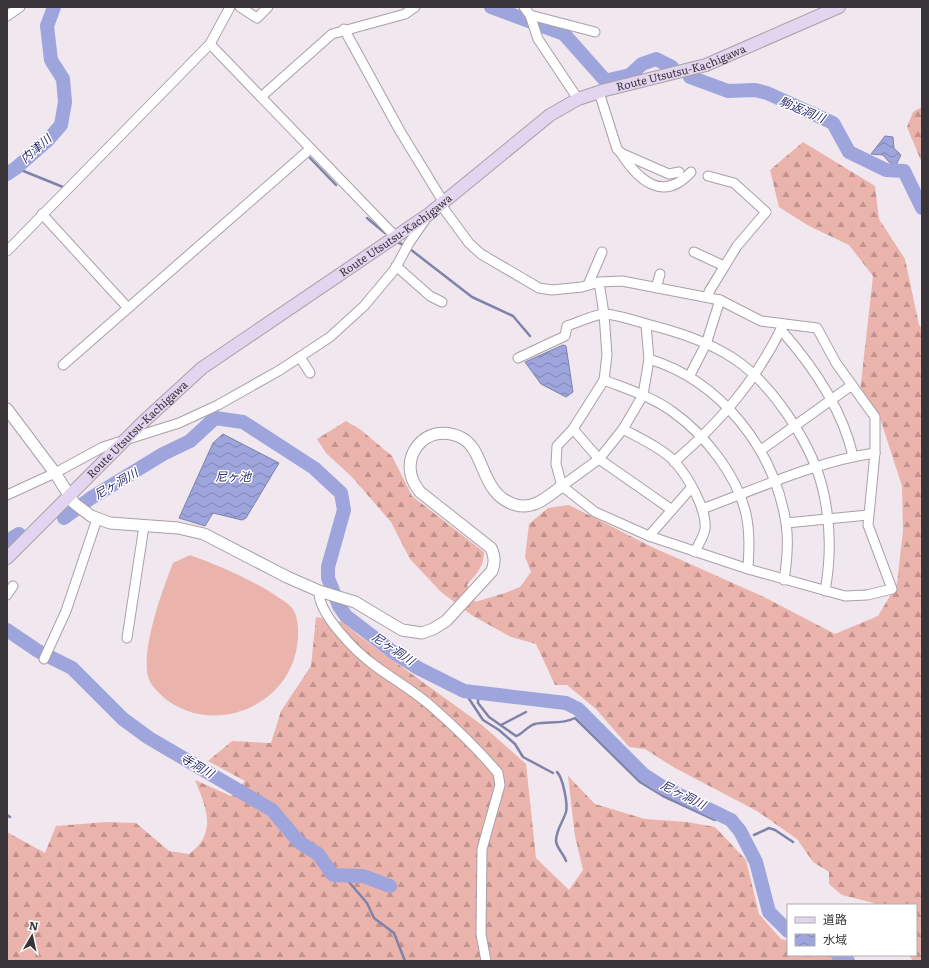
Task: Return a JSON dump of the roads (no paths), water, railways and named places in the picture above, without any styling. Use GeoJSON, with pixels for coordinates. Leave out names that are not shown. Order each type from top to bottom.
{"type":"FeatureCollection","features":[{"type":"Feature","properties":{"kind":"main road","name":"Route Utsutsu-Kachigawa"},"geometry":{"type":"LineString","coordinates":[[7,558],[75,503],[125,439],[202,368],[443,204],[532,128],[550,115],[578,99],[599,92],[706,65],[837,7]]}},
{"type":"Feature","properties":{"kind":"street"},"geometry":{"type":"LineString","coordinates":[[7,16],[20,7]]}},
{"type":"Feature","properties":{"kind":"street"},"geometry":{"type":"LineString","coordinates":[[7,251],[210,44],[230,7]]}},
{"type":"Feature","properties":{"kind":"street"},"geometry":{"type":"LineString","coordinates":[[240,7],[257,18],[268,7]]}},
{"type":"Feature","properties":{"kind":"street"},"geometry":{"type":"LineString","coordinates":[[261,97],[332,34],[415,7]]}},
{"type":"Feature","properties":{"kind":"street"},"geometry":{"type":"LineString","coordinates":[[524,7],[530,15],[538,39],[578,99]]}},
{"type":"Feature","properties":{"kind":"street"},"geometry":{"type":"LineString","coordinates":[[530,15],[595,32]]}},
{"type":"Feature","properties":{"kind":"street"},"geometry":{"type":"LineString","coordinates":[[344,29],[400,131],[443,204],[469,243],[481,254],[539,288],[552,290],[599,282],[622,281],[720,300],[761,321],[782,327],[817,328],[836,363],[875,417],[875,453],[868,525],[892,589],[867,595],[845,596],[748,569],[649,536],[595,512],[562,486],[556,464],[557,446],[573,429],[604,380],[608,354],[599,282]]}},
{"type":"Feature","properties":{"kind":"street"},"geometry":{"type":"LineString","coordinates":[[210,44],[395,236]]}},
{"type":"Feature","properties":{"kind":"street"},"geometry":{"type":"LineString","coordinates":[[599,92],[617,149],[630,167],[644,181],[652,185],[661,186],[679,183],[691,172]]}},
{"type":"Feature","properties":{"kind":"street"},"geometry":{"type":"LineString","coordinates":[[63,365],[310,149]]}},
{"type":"Feature","properties":{"kind":"street"},"geometry":{"type":"LineString","coordinates":[[621,153],[669,174],[678,172]]}},
{"type":"Feature","properties":{"kind":"street"},"geometry":{"type":"LineString","coordinates":[[707,297],[737,246],[766,212],[734,183],[708,176]]}},
{"type":"Feature","properties":{"kind":"street"},"geometry":{"type":"LineString","coordinates":[[42,214],[128,308]]}},
{"type":"Feature","properties":{"kind":"street"},"geometry":{"type":"LineString","coordinates":[[7,495],[55,473],[103,447],[179,423],[218,405],[300,357],[330,337],[364,306],[396,266],[409,243],[429,214]]}},
{"type":"Feature","properties":{"kind":"street"},"geometry":{"type":"LineString","coordinates":[[588,285],[602,252]]}},
{"type":"Feature","properties":{"kind":"street"},"geometry":{"type":"LineString","coordinates":[[694,252],[724,266]]}},
{"type":"Feature","properties":{"kind":"street"},"geometry":{"type":"LineString","coordinates":[[396,266],[430,296],[442,302]]}},
{"type":"Feature","properties":{"kind":"street"},"geometry":{"type":"LineString","coordinates":[[656,288],[660,274]]}},
{"type":"Feature","properties":{"kind":"street"},"geometry":{"type":"LineString","coordinates":[[690,375],[706,344],[720,300]]}},
{"type":"Feature","properties":{"kind":"street"},"geometry":{"type":"LineString","coordinates":[[518,358],[565,336],[567,326],[604,314],[680,333],[706,344],[734,359],[755,376],[778,401],[806,446],[815,468],[824,493],[830,541],[825,591]]}},
{"type":"Feature","properties":{"kind":"street"},"geometry":{"type":"LineString","coordinates":[[7,409],[55,473],[75,503],[97,519],[144,526],[178,528],[204,534],[287,577],[319,591],[343,597],[363,606],[402,630],[422,633],[433,629],[446,621],[492,571],[494,555],[491,548],[420,492],[414,485],[409,468],[410,460],[419,443],[436,434],[445,434],[463,439],[473,449],[498,496],[517,505],[536,504],[599,459],[623,429],[643,395],[650,359],[646,325]]}},
{"type":"Feature","properties":{"kind":"street"},"geometry":{"type":"LineString","coordinates":[[674,462],[702,438],[730,409],[755,376],[769,354],[782,327]]}},
{"type":"Feature","properties":{"kind":"street"},"geometry":{"type":"LineString","coordinates":[[782,327],[810,365],[831,399],[848,435],[853,456]]}},
{"type":"Feature","properties":{"kind":"street"},"geometry":{"type":"LineString","coordinates":[[300,357],[310,373]]}},
{"type":"Feature","properties":{"kind":"street"},"geometry":{"type":"LineString","coordinates":[[650,359],[669,365],[690,375],[730,409],[761,450],[776,482],[786,523],[788,556],[784,580]]}},
{"type":"Feature","properties":{"kind":"street"},"geometry":{"type":"LineString","coordinates":[[604,380],[643,395],[673,412],[702,438],[726,466],[746,514],[749,545],[748,569]]}},
{"type":"Feature","properties":{"kind":"street"},"geometry":{"type":"LineString","coordinates":[[761,450],[795,427],[831,399],[852,386]]}},
{"type":"Feature","properties":{"kind":"street"},"geometry":{"type":"LineString","coordinates":[[573,429],[599,459],[672,510]]}},
{"type":"Feature","properties":{"kind":"street"},"geometry":{"type":"LineString","coordinates":[[623,429],[656,448],[674,462],[692,487],[702,509],[705,530],[696,552]]}},
{"type":"Feature","properties":{"kind":"street"},"geometry":{"type":"LineString","coordinates":[[702,509],[815,468],[853,456],[875,453]]}},
{"type":"Feature","properties":{"kind":"street"},"geometry":{"type":"LineString","coordinates":[[649,536],[692,487]]}},
{"type":"Feature","properties":{"kind":"street"},"geometry":{"type":"LineString","coordinates":[[786,523],[868,515]]}},
{"type":"Feature","properties":{"kind":"street"},"geometry":{"type":"LineString","coordinates":[[44,659],[66,611],[97,519]]}},
{"type":"Feature","properties":{"kind":"street"},"geometry":{"type":"LineString","coordinates":[[127,638],[144,526]]}},
{"type":"Feature","properties":{"kind":"street"},"geometry":{"type":"LineString","coordinates":[[7,595],[13,586]]}},
{"type":"Feature","properties":{"kind":"street"},"geometry":{"type":"LineString","coordinates":[[319,591],[319,597],[323,608],[343,635],[372,664],[430,705],[484,757],[498,773],[500,786],[482,849],[481,934],[486,961]]}},
{"type":"Feature","properties":{"kind":"water"},"geometry":{"type":"Polygon","coordinates":[[[885,136],[893,137],[894,148],[901,155],[896,165],[889,162],[883,155],[871,154],[885,136]]]}},
{"type":"Feature","properties":{"kind":"water"},"geometry":{"type":"Polygon","coordinates":[[[563,345],[566,346],[573,392],[566,397],[541,384],[525,362],[563,345]]]}},
{"type":"Feature","properties":{"kind":"water","name":"尼ヶ池"},"geometry":{"type":"Polygon","coordinates":[[[223,434],[279,463],[246,518],[242,520],[213,513],[205,526],[179,518],[213,443],[223,434]]]}},
{"type":"Feature","properties":{"kind":"waterway","name":"内津川"},"geometry":{"type":"LineString","coordinates":[[7,174],[48,140],[61,125],[65,102],[63,79],[51,60],[47,26],[54,7]]}},
{"type":"Feature","properties":{"kind":"waterway","name":"駒返洞川"},"geometry":{"type":"LineString","coordinates":[[491,7],[564,34],[604,79],[609,80],[630,75],[642,64],[656,59],[672,67]]}},
{"type":"Feature","properties":{"kind":"waterway","name":"駒返洞川"},"geometry":{"type":"LineString","coordinates":[[690,77],[728,91],[755,90],[767,93],[833,123],[849,152],[886,170],[904,171],[922,208]]}},
{"type":"Feature","properties":{"kind":"waterway"},"geometry":{"type":"LineString","coordinates":[[310,158],[336,185]]}},
{"type":"Feature","properties":{"kind":"waterway"},"geometry":{"type":"LineString","coordinates":[[16,168],[63,187]]}},
{"type":"Feature","properties":{"kind":"waterway"},"geometry":{"type":"LineString","coordinates":[[367,218],[385,233]]}},
{"type":"Feature","properties":{"kind":"waterway"},"geometry":{"type":"LineString","coordinates":[[399,243],[404,245]]}},
{"type":"Feature","properties":{"kind":"waterway"},"geometry":{"type":"LineString","coordinates":[[410,249],[472,297],[513,316],[530,336]]}},
{"type":"Feature","properties":{"kind":"waterway","name":"尼ヶ洞川"},"geometry":{"type":"LineString","coordinates":[[64,518],[91,498],[163,454],[190,441],[215,418],[243,422],[314,468],[341,493],[344,510],[328,567],[328,578],[339,606],[346,616],[393,652],[418,668],[464,691],[566,703],[578,709],[644,775],[661,786],[731,820],[740,831],[756,862],[769,912],[787,930]]}},
{"type":"Feature","properties":{"kind":"waterway","name":"尼ヶ洞川"},"geometry":{"type":"LineString","coordinates":[[7,541],[19,534]]}},
{"type":"Feature","properties":{"kind":"waterway","name":"寺洞川"},"geometry":{"type":"LineString","coordinates":[[7,630],[38,651],[72,668],[123,719],[149,738],[272,810],[299,842],[318,854],[333,875],[363,876],[390,886]]}},
{"type":"Feature","properties":{"kind":"waterway"},"geometry":{"type":"LineString","coordinates":[[464,691],[483,720],[499,730],[515,744],[523,757],[553,773]]}},
{"type":"Feature","properties":{"kind":"waterway"},"geometry":{"type":"LineString","coordinates":[[478,694],[478,703],[489,717],[516,736],[535,724],[560,722],[575,718],[640,782],[663,796],[715,820]]}},
{"type":"Feature","properties":{"kind":"waterway"},"geometry":{"type":"LineString","coordinates":[[501,725],[526,712]]}},
{"type":"Feature","properties":{"kind":"waterway"},"geometry":{"type":"LineString","coordinates":[[557,772],[563,785],[566,797],[566,812],[557,833],[556,841],[566,861]]}},
{"type":"Feature","properties":{"kind":"waterway"},"geometry":{"type":"LineString","coordinates":[[754,835],[769,828],[775,830],[793,842]]}},
{"type":"Feature","properties":{"kind":"waterway"},"geometry":{"type":"LineString","coordinates":[[343,875],[367,903],[374,918],[394,933],[405,961]]}},
{"type":"Feature","properties":{"kind":"waterway","name":"尼ヶ洞川"},"geometry":{"type":"LineString","coordinates":[[840,956],[848,961]]}}]}
